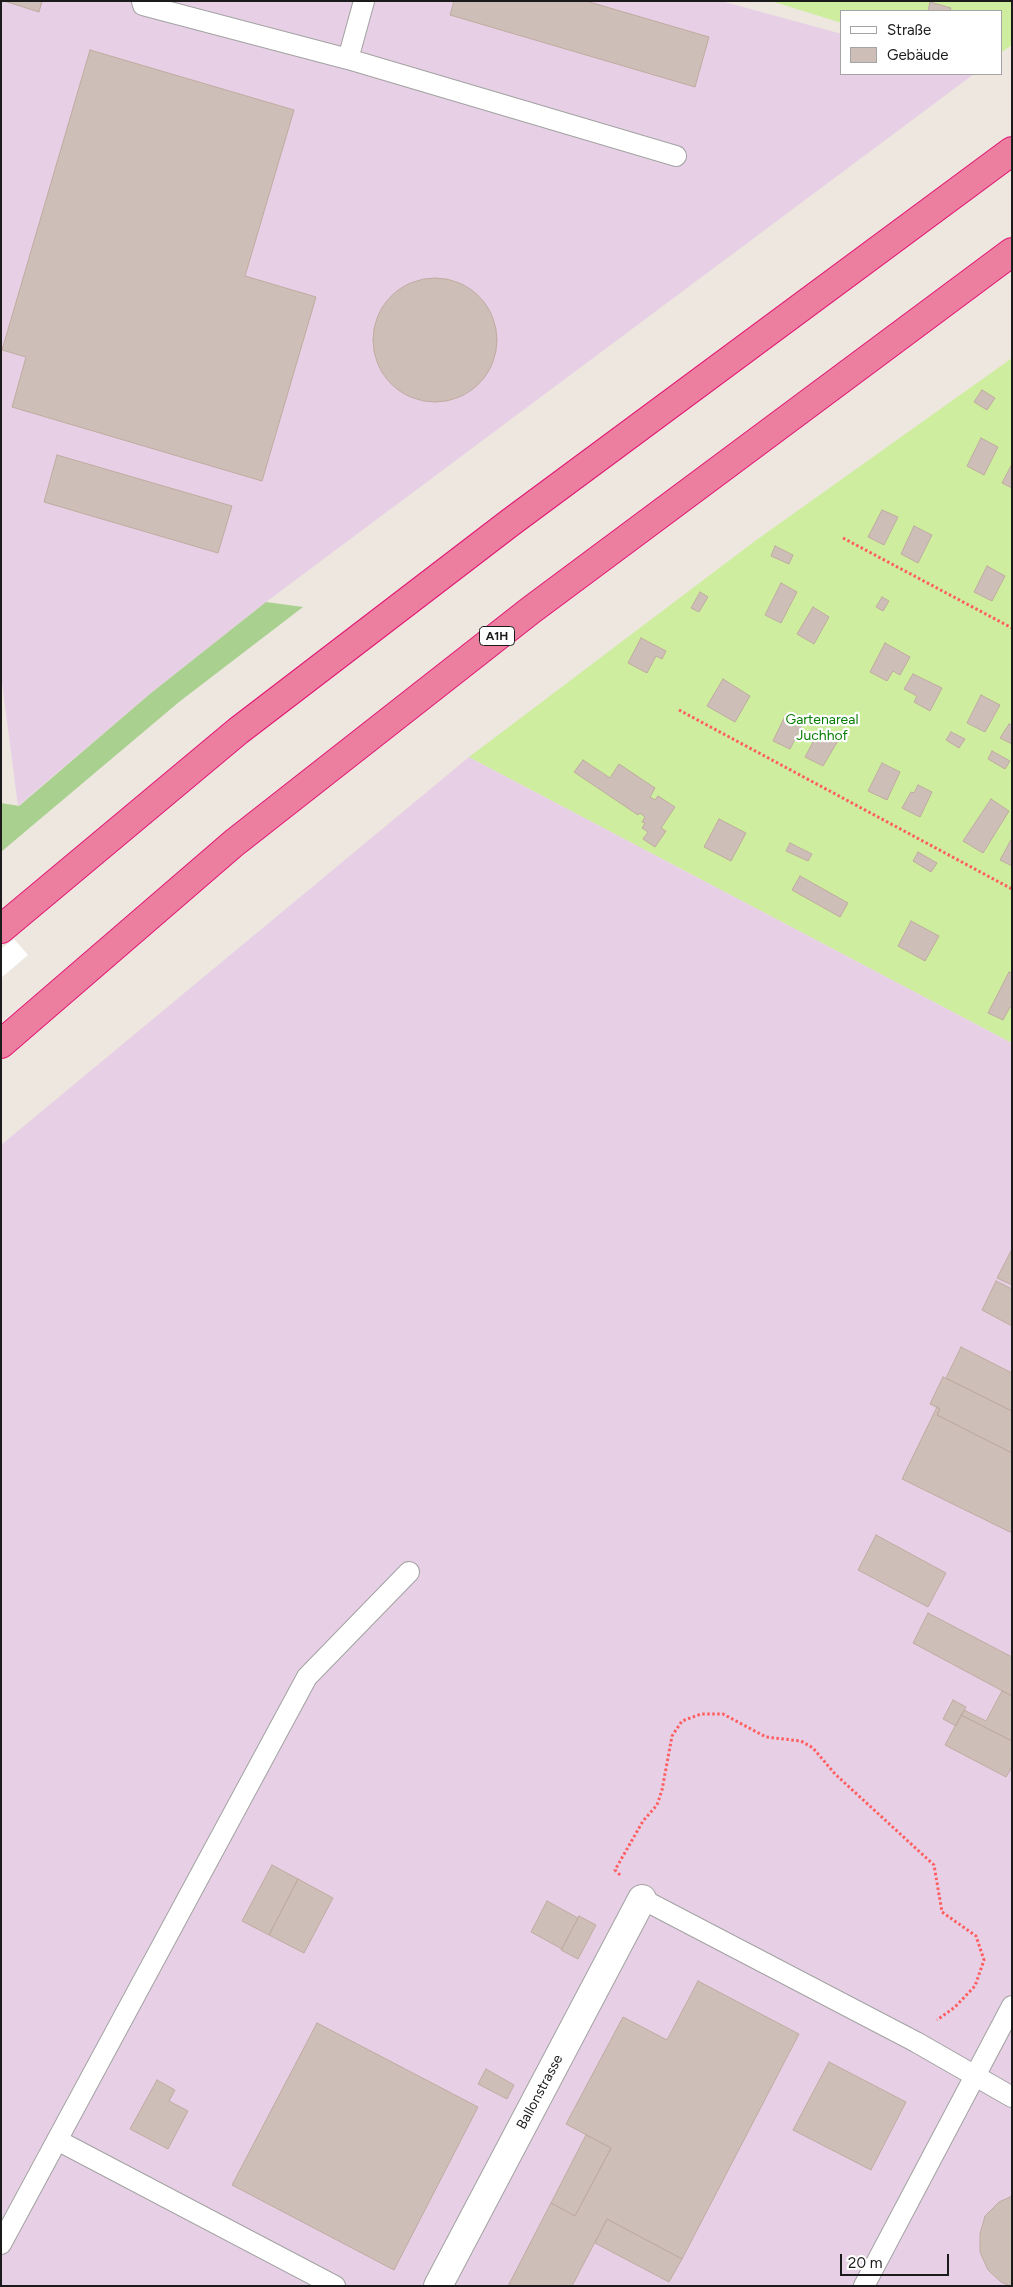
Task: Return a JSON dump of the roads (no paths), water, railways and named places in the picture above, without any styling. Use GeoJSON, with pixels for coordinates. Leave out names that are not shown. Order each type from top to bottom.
{"type":"FeatureCollection","features":[{"type":"Feature","properties":{"kind":"highway"},"geometry":{"type":"LineString","coordinates":[[4,926],[238,731],[519,516],[1012,151]]}},
{"type":"Feature","properties":{"kind":"highway","name":"A1H"},"geometry":{"type":"LineString","coordinates":[[1,1044],[234,843],[531,610],[1012,252]]}},
{"type":"Feature","properties":{"kind":"street","name":"Ballonstrasse"},"geometry":{"type":"LineString","coordinates":[[438,2286],[642,1899]]}},
{"type":"Feature","properties":{"kind":"lane"},"geometry":{"type":"LineString","coordinates":[[142,1],[143,5],[348,59],[676,156]]}},
{"type":"Feature","properties":{"kind":"lane"},"geometry":{"type":"LineString","coordinates":[[348,59],[364,1]]}},
{"type":"Feature","properties":{"kind":"lane"},"geometry":{"type":"LineString","coordinates":[[1,2244],[306,1677],[409,1572]]}},
{"type":"Feature","properties":{"kind":"lane"},"geometry":{"type":"LineString","coordinates":[[642,1899],[916,2042],[974,2077],[1012,2097]]}},
{"type":"Feature","properties":{"kind":"lane"},"geometry":{"type":"LineString","coordinates":[[864,2286],[1012,2006]]}},
{"type":"Feature","properties":{"kind":"lane"},"geometry":{"type":"LineString","coordinates":[[58,2140],[335,2286]]}},
{"type":"Feature","properties":{"kind":"park label","name":"Gartenareal Juchhof"},"geometry":{"type":"Point","coordinates":[822,728]}}]}
